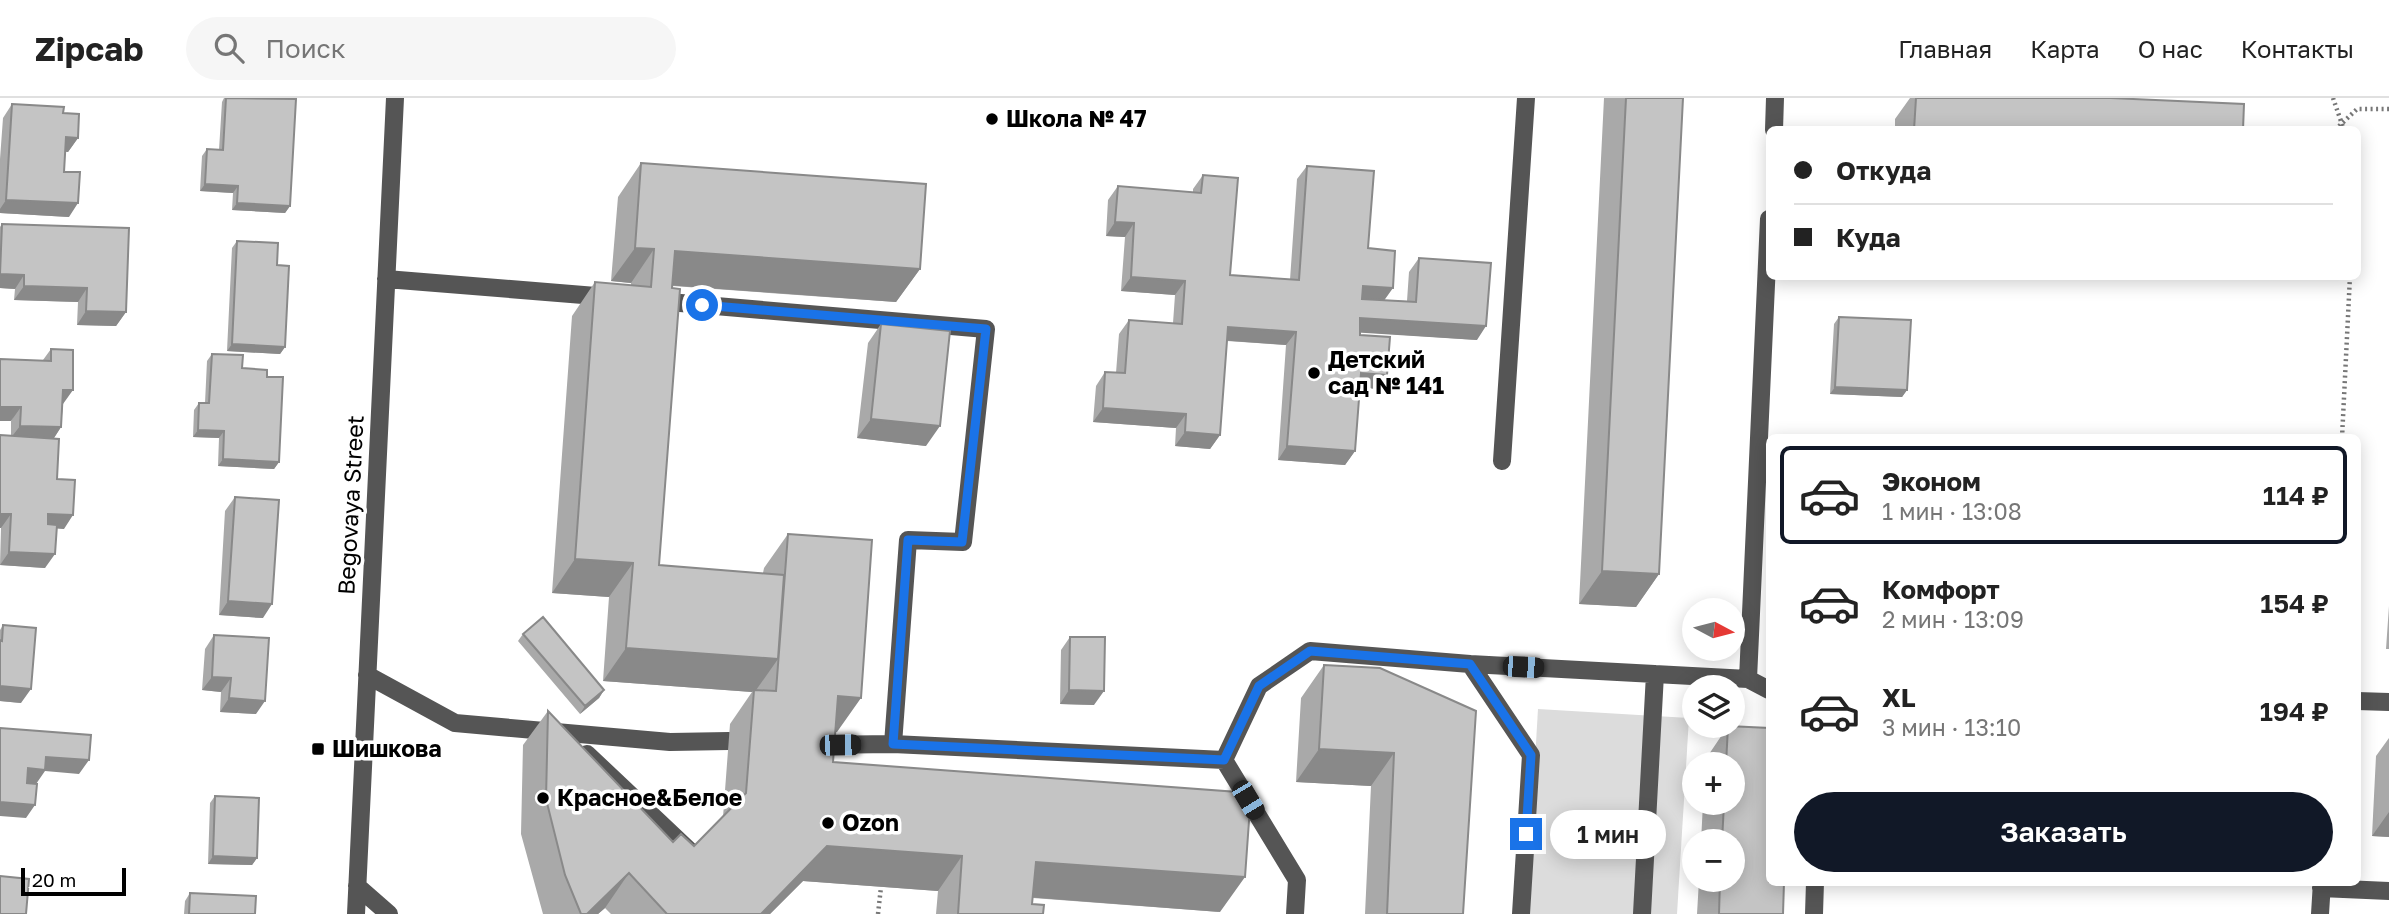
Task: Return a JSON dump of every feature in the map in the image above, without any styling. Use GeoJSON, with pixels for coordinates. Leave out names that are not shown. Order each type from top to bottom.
{"type":"FeatureCollection","features":[{"type":"Feature","properties":{"kind":"street","name":"Begovaya Street"},"geometry":{"type":"LineString","coordinates":[[356,914],[395,98]]}},
{"type":"Feature","properties":{"kind":"street"},"geometry":{"type":"LineString","coordinates":[[1502,461],[1526,98]]}},
{"type":"Feature","properties":{"kind":"street"},"geometry":{"type":"LineString","coordinates":[[1774,126],[1775,98]]}},
{"type":"Feature","properties":{"kind":"street"},"geometry":{"type":"LineString","coordinates":[[386,279],[629,299]]}},
{"type":"Feature","properties":{"kind":"street"},"geometry":{"type":"LineString","coordinates":[[1748,679],[1767,280]]}},
{"type":"Feature","properties":{"kind":"street"},"geometry":{"type":"LineString","coordinates":[[650,300],[986,329],[962,542],[908,540],[893,744]]}},
{"type":"Feature","properties":{"kind":"street"},"geometry":{"type":"LineString","coordinates":[[1224,760],[1259,686],[1310,651],[1470,664],[1748,679],[1766,688]]}},
{"type":"Feature","properties":{"kind":"street"},"geometry":{"type":"LineString","coordinates":[[1470,664],[1531,755],[1521,914]]}},
{"type":"Feature","properties":{"kind":"street"},"geometry":{"type":"LineString","coordinates":[[1642,914],[1655,674]]}},
{"type":"Feature","properties":{"kind":"street"},"geometry":{"type":"LineString","coordinates":[[367,675],[455,723],[670,742],[729,741]]}},
{"type":"Feature","properties":{"kind":"street"},"geometry":{"type":"LineString","coordinates":[[2361,701],[2389,702]]}},
{"type":"Feature","properties":{"kind":"street"},"geometry":{"type":"LineString","coordinates":[[564,732],[694,856]]}},
{"type":"Feature","properties":{"kind":"street"},"geometry":{"type":"LineString","coordinates":[[813,745],[893,744],[1224,760]]}},
{"type":"Feature","properties":{"kind":"street"},"geometry":{"type":"LineString","coordinates":[[1224,760],[1297,880],[1295,914]]}},
{"type":"Feature","properties":{"kind":"street"},"geometry":{"type":"LineString","coordinates":[[357,886],[389,914]]}},
{"type":"Feature","properties":{"kind":"street"},"geometry":{"type":"LineString","coordinates":[[1814,914],[1815,886]]}},
{"type":"Feature","properties":{"kind":"street"},"geometry":{"type":"LineString","coordinates":[[2320,914],[2322,886]]}},
{"type":"Feature","properties":{"kind":"street"},"geometry":{"type":"LineString","coordinates":[[2333,886],[2389,891]]}},
{"type":"Feature","properties":{"kind":"path"},"geometry":{"type":"LineString","coordinates":[[2333,98],[2343,126]]}},
{"type":"Feature","properties":{"kind":"path"},"geometry":{"type":"LineString","coordinates":[[2343,126],[2357,109],[2389,109]]}},
{"type":"Feature","properties":{"kind":"path"},"geometry":{"type":"LineString","coordinates":[[2342,434],[2350,280]]}},
{"type":"Feature","properties":{"kind":"path"},"geometry":{"type":"LineString","coordinates":[[878,914],[881,887]]}},
{"type":"Feature","properties":{"kind":"shaded area"},"geometry":{"type":"Polygon","coordinates":[[[1538,709],[1682,718],[1682,738],[1688,738],[1687,752],[1682,752],[1683,815],[1677,914],[1526,914],[1538,709]]]}},
{"type":"Feature","properties":{"kind":"building"},"geometry":{"type":"Polygon","coordinates":[[[226,98],[296,99],[290,206],[237,203],[238,186],[205,184],[207,149],[223,150],[226,98]]]}},
{"type":"Feature","properties":{"kind":"building"},"geometry":{"type":"Polygon","coordinates":[[[1626,98],[1683,98],[1659,574],[1602,571],[1626,98]]]}},
{"type":"Feature","properties":{"kind":"building"},"geometry":{"type":"Polygon","coordinates":[[[1916,98],[2111,98],[2244,104],[2243,126],[1914,126],[1916,98]]]}},
{"type":"Feature","properties":{"kind":"building"},"geometry":{"type":"Polygon","coordinates":[[[12,104],[64,107],[63,113],[79,114],[78,138],[66,137],[64,172],[80,172],[78,203],[6,200],[12,104]]]}},
{"type":"Feature","properties":{"kind":"building"},"geometry":{"type":"Polygon","coordinates":[[[641,163],[926,184],[920,269],[675,251],[672,288],[680,289],[659,565],[784,575],[778,659],[626,648],[633,563],[575,559],[595,282],[651,287],[654,249],[635,248],[641,163]]]}},
{"type":"Feature","properties":{"kind":"building"},"geometry":{"type":"Polygon","coordinates":[[[1307,166],[1374,171],[1368,248],[1395,251],[1393,288],[1363,286],[1362,299],[1416,302],[1419,258],[1491,263],[1486,326],[1360,318],[1360,335],[1390,337],[1387,375],[1361,373],[1355,451],[1287,446],[1296,332],[1228,327],[1220,435],[1185,432],[1186,414],[1103,408],[1105,372],[1125,373],[1129,320],[1182,324],[1185,281],[1131,277],[1134,223],[1115,222],[1118,186],[1201,193],[1203,175],[1238,178],[1230,275],[1299,280],[1307,166]]]}},
{"type":"Feature","properties":{"kind":"building"},"geometry":{"type":"Polygon","coordinates":[[[2,224],[129,228],[126,312],[86,311],[87,288],[24,286],[24,275],[0,274],[2,224]]]}},
{"type":"Feature","properties":{"kind":"building"},"geometry":{"type":"Polygon","coordinates":[[[237,241],[278,243],[277,265],[289,266],[285,347],[232,344],[237,241]]]}},
{"type":"Feature","properties":{"kind":"building"},"geometry":{"type":"Polygon","coordinates":[[[1839,317],[1911,320],[1907,390],[1835,387],[1839,317]]]}},
{"type":"Feature","properties":{"kind":"building"},"geometry":{"type":"Polygon","coordinates":[[[881,324],[950,331],[940,426],[871,419],[881,324]]]}},
{"type":"Feature","properties":{"kind":"building"},"geometry":{"type":"Polygon","coordinates":[[[51,349],[73,350],[73,390],[63,390],[61,427],[20,426],[21,407],[0,407],[0,359],[51,361],[51,349]]]}},
{"type":"Feature","properties":{"kind":"building"},"geometry":{"type":"Polygon","coordinates":[[[212,354],[243,355],[242,368],[267,370],[267,377],[283,377],[279,462],[223,459],[224,431],[198,430],[199,403],[209,403],[212,354]]]}},
{"type":"Feature","properties":{"kind":"building"},"geometry":{"type":"Polygon","coordinates":[[[0,435],[59,439],[57,479],[75,480],[73,515],[48,514],[48,524],[57,525],[55,554],[9,552],[11,514],[0,514],[0,435]]]}},
{"type":"Feature","properties":{"kind":"building"},"geometry":{"type":"Polygon","coordinates":[[[235,497],[279,500],[272,604],[228,601],[235,497]]]}},
{"type":"Feature","properties":{"kind":"building"},"geometry":{"type":"Polygon","coordinates":[[[788,534],[872,540],[861,698],[838,696],[833,762],[1251,793],[1245,877],[1036,862],[1032,904],[1044,905],[1043,914],[958,914],[962,856],[827,846],[761,914],[667,914],[629,873],[587,914],[581,914],[565,875],[546,799],[548,711],[673,842],[681,834],[694,846],[746,793],[754,690],[776,691],[788,534]]]}},
{"type":"Feature","properties":{"kind":"building"},"geometry":{"type":"Polygon","coordinates":[[[543,617],[604,690],[585,706],[523,634],[543,617]]]}},
{"type":"Feature","properties":{"kind":"building"},"geometry":{"type":"Polygon","coordinates":[[[3,625],[36,628],[31,689],[0,686],[0,640],[2,641],[3,625]]]}},
{"type":"Feature","properties":{"kind":"building"},"geometry":{"type":"Polygon","coordinates":[[[214,635],[269,638],[265,701],[229,698],[231,678],[212,677],[214,635]]]}},
{"type":"Feature","properties":{"kind":"building"},"geometry":{"type":"Polygon","coordinates":[[[1070,637],[1105,637],[1104,691],[1069,690],[1070,637]]]}},
{"type":"Feature","properties":{"kind":"building"},"geometry":{"type":"Polygon","coordinates":[[[1324,665],[1380,668],[1476,711],[1463,914],[1387,914],[1394,753],[1319,749],[1324,665]]]}},
{"type":"Feature","properties":{"kind":"building"},"geometry":{"type":"Polygon","coordinates":[[[1745,727],[1766,728],[1766,886],[1784,886],[1783,914],[1719,914],[1720,892],[1745,892],[1745,829],[1723,829],[1723,815],[1745,815],[1745,752],[1727,752],[1727,738],[1745,738],[1745,727]]]}},
{"type":"Feature","properties":{"kind":"building"},"geometry":{"type":"Polygon","coordinates":[[[0,728],[91,735],[89,760],[46,757],[45,770],[28,768],[27,783],[37,784],[35,805],[0,802],[0,728]]]}},
{"type":"Feature","properties":{"kind":"building"},"geometry":{"type":"Polygon","coordinates":[[[215,796],[259,798],[257,858],[213,856],[215,796]]]}},
{"type":"Feature","properties":{"kind":"building"},"geometry":{"type":"Polygon","coordinates":[[[0,876],[29,879],[26,914],[0,914],[0,876]]]}},
{"type":"Feature","properties":{"kind":"building"},"geometry":{"type":"Polygon","coordinates":[[[190,893],[256,896],[255,914],[189,914],[190,893]]]}},
{"type":"Feature","properties":{"kind":"place","name":"Школа № 47"},"geometry":{"type":"Point","coordinates":[992,119]}},
{"type":"Feature","properties":{"kind":"place","name":"Детский сад № 141"},"geometry":{"type":"Point","coordinates":[1314,373]}},
{"type":"Feature","properties":{"kind":"place","name":"Шишкова"},"geometry":{"type":"Point","coordinates":[318,749]}},
{"type":"Feature","properties":{"kind":"place","name":"Красное&Белое"},"geometry":{"type":"Point","coordinates":[543,798]}},
{"type":"Feature","properties":{"kind":"place","name":"Ozon"},"geometry":{"type":"Point","coordinates":[828,823]}},
{"type":"Feature","properties":{"kind":"route"},"geometry":{"type":"LineString","coordinates":[[702,305],[986,329],[962,542],[908,540],[893,744],[1224,760],[1259,686],[1310,651],[1470,664],[1531,755],[1526,834]]}}]}
